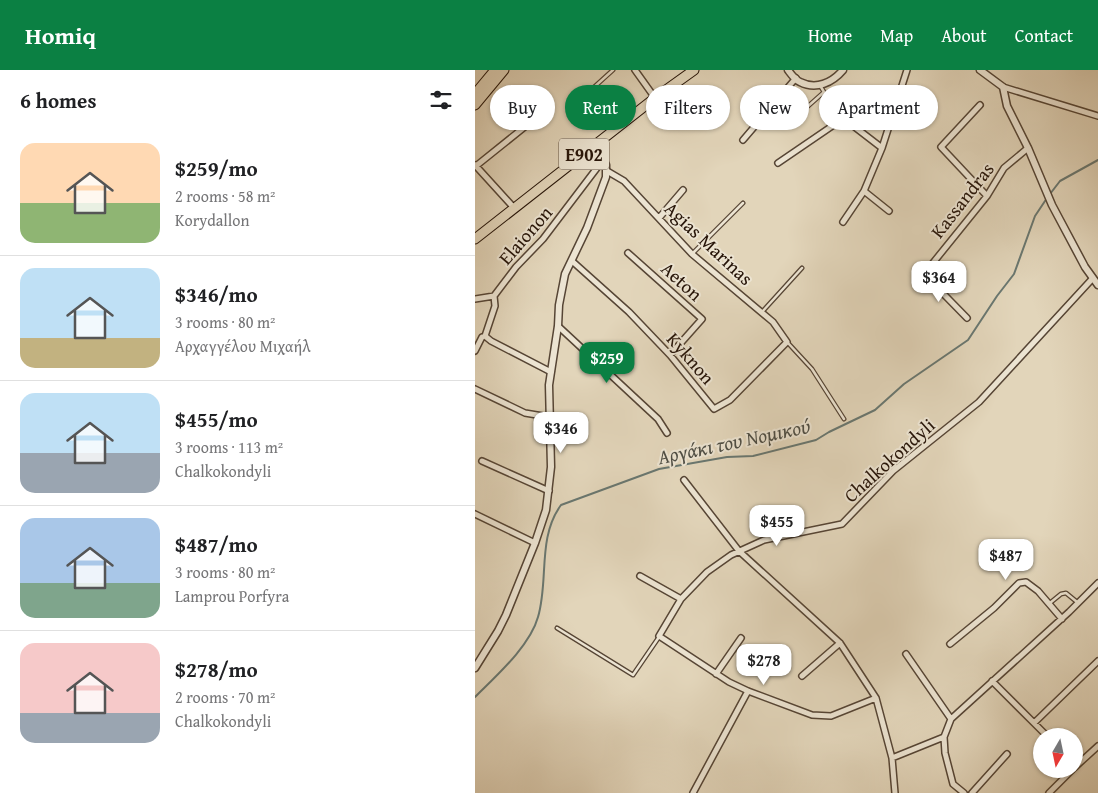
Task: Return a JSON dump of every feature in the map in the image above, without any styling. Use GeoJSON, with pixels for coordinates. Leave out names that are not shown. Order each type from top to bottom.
{"type":"FeatureCollection","features":[{"type":"Feature","properties":{"kind":"main road"},"geometry":{"type":"LineString","coordinates":[[475,94],[495,70]]}},
{"type":"Feature","properties":{"kind":"main road"},"geometry":{"type":"LineString","coordinates":[[475,105],[504,70]]}},
{"type":"Feature","properties":{"kind":"main road","name":"E902"},"geometry":{"type":"LineString","coordinates":[[673,85],[694,70]]}},
{"type":"Feature","properties":{"kind":"main road","name":"E902"},"geometry":{"type":"LineString","coordinates":[[475,240],[646,105]]}},
{"type":"Feature","properties":{"kind":"street"},"geometry":{"type":"LineString","coordinates":[[635,70],[646,85]]}},
{"type":"Feature","properties":{"kind":"street"},"geometry":{"type":"LineString","coordinates":[[788,70],[799,82],[820,85],[836,79],[843,70]]}},
{"type":"Feature","properties":{"kind":"street"},"geometry":{"type":"LineString","coordinates":[[843,222],[864,190],[882,148],[907,70]]}},
{"type":"Feature","properties":{"kind":"street"},"geometry":{"type":"LineString","coordinates":[[980,70],[1003,87],[1098,116]]}},
{"type":"Feature","properties":{"kind":"street"},"geometry":{"type":"LineString","coordinates":[[743,140],[796,78]]}},
{"type":"Feature","properties":{"kind":"street"},"geometry":{"type":"LineString","coordinates":[[1003,87],[1007,106],[1028,148],[1052,205],[1085,267],[1098,285]]}},
{"type":"Feature","properties":{"kind":"street"},"geometry":{"type":"LineString","coordinates":[[981,105],[941,147],[987,196]]}},
{"type":"Feature","properties":{"kind":"street"},"geometry":{"type":"LineString","coordinates":[[777,163],[841,120],[847,121],[882,148]]}},
{"type":"Feature","properties":{"kind":"street"},"geometry":{"type":"LineString","coordinates":[[515,210],[475,166],[520,130]]}},
{"type":"Feature","properties":{"kind":"street"},"geometry":{"type":"LineString","coordinates":[[475,668],[498,631],[543,522],[551,467],[549,385],[565,274],[590,220],[607,171],[596,146]]}},
{"type":"Feature","properties":{"kind":"street","name":"Kassandras"},"geometry":{"type":"LineString","coordinates":[[967,318],[924,274],[987,196],[1004,168],[1028,148]]}},
{"type":"Feature","properties":{"kind":"street","name":"Elaionon"},"geometry":{"type":"LineString","coordinates":[[475,351],[481,337],[485,336],[495,306],[494,296],[516,267],[543,239],[603,160]]}},
{"type":"Feature","properties":{"kind":"street","name":"Agias Marinas"},"geometry":{"type":"LineString","coordinates":[[607,171],[624,181],[692,254],[773,322],[787,342]]}},
{"type":"Feature","properties":{"kind":"street"},"geometry":{"type":"LineString","coordinates":[[659,218],[683,190]]}},
{"type":"Feature","properties":{"kind":"street"},"geometry":{"type":"LineString","coordinates":[[864,190],[889,211]]}},
{"type":"Feature","properties":{"kind":"street","name":"Aeton"},"geometry":{"type":"LineString","coordinates":[[628,253],[702,319],[670,355]]}},
{"type":"Feature","properties":{"kind":"street","name":"Kyknon"},"geometry":{"type":"LineString","coordinates":[[572,261],[629,312],[670,355],[715,409],[731,400],[787,342]]}},
{"type":"Feature","properties":{"kind":"street","name":"Chalkokondyli"},"geometry":{"type":"LineString","coordinates":[[659,636],[681,599],[707,572],[739,551],[764,540],[842,524],[893,471],[979,402],[1093,278]]}},
{"type":"Feature","properties":{"kind":"street"},"geometry":{"type":"LineString","coordinates":[[475,299],[494,296]]}},
{"type":"Feature","properties":{"kind":"street"},"geometry":{"type":"LineString","coordinates":[[558,326],[658,419],[667,433]]}},
{"type":"Feature","properties":{"kind":"street"},"geometry":{"type":"LineString","coordinates":[[485,336],[491,341],[551,372]]}},
{"type":"Feature","properties":{"kind":"street"},"geometry":{"type":"LineString","coordinates":[[475,390],[525,413],[549,417]]}},
{"type":"Feature","properties":{"kind":"street"},"geometry":{"type":"LineString","coordinates":[[482,461],[549,491]]}},
{"type":"Feature","properties":{"kind":"street"},"geometry":{"type":"LineString","coordinates":[[684,480],[739,551],[840,643],[876,698],[892,758],[895,793]]}},
{"type":"Feature","properties":{"kind":"street"},"geometry":{"type":"LineString","coordinates":[[475,514],[535,543]]}},
{"type":"Feature","properties":{"kind":"street"},"geometry":{"type":"LineString","coordinates":[[641,576],[681,599]]}},
{"type":"Feature","properties":{"kind":"street"},"geometry":{"type":"LineString","coordinates":[[950,644],[994,608],[1019,583],[1026,582],[1038,592],[1062,619]]}},
{"type":"Feature","properties":{"kind":"street"},"geometry":{"type":"LineString","coordinates":[[964,793],[953,784],[945,753],[944,737],[951,719],[1062,619],[1098,583]]}},
{"type":"Feature","properties":{"kind":"street"},"geometry":{"type":"LineString","coordinates":[[659,636],[716,674],[748,691],[812,715],[831,716],[876,698]]}},
{"type":"Feature","properties":{"kind":"street"},"geometry":{"type":"LineString","coordinates":[[716,674],[741,638]]}},
{"type":"Feature","properties":{"kind":"street"},"geometry":{"type":"LineString","coordinates":[[803,676],[840,643]]}},
{"type":"Feature","properties":{"kind":"street"},"geometry":{"type":"LineString","coordinates":[[906,654],[951,719]]}},
{"type":"Feature","properties":{"kind":"street"},"geometry":{"type":"LineString","coordinates":[[1033,723],[1098,661]]}},
{"type":"Feature","properties":{"kind":"street"},"geometry":{"type":"LineString","coordinates":[[992,681],[1038,728]]}},
{"type":"Feature","properties":{"kind":"street"},"geometry":{"type":"LineString","coordinates":[[693,793],[748,691]]}},
{"type":"Feature","properties":{"kind":"street"},"geometry":{"type":"LineString","coordinates":[[892,758],[944,737]]}},
{"type":"Feature","properties":{"kind":"street"},"geometry":{"type":"LineString","coordinates":[[1083,759],[1098,746]]}},
{"type":"Feature","properties":{"kind":"street"},"geometry":{"type":"LineString","coordinates":[[972,793],[1007,754]]}},
{"type":"Feature","properties":{"kind":"street"},"geometry":{"type":"LineString","coordinates":[[1049,793],[1063,778]]}},
{"type":"Feature","properties":{"kind":"lane"},"geometry":{"type":"LineString","coordinates":[[596,85],[613,70]]}},
{"type":"Feature","properties":{"kind":"lane"},"geometry":{"type":"LineString","coordinates":[[809,105],[819,96]]}},
{"type":"Feature","properties":{"kind":"lane"},"geometry":{"type":"LineString","coordinates":[[692,254],[743,203]]}},
{"type":"Feature","properties":{"kind":"lane"},"geometry":{"type":"LineString","coordinates":[[762,312],[802,268]]}},
{"type":"Feature","properties":{"kind":"lane"},"geometry":{"type":"LineString","coordinates":[[787,342],[811,368],[844,419]]}},
{"type":"Feature","properties":{"kind":"lane"},"geometry":{"type":"LineString","coordinates":[[1049,604],[1061,594],[1066,593],[1078,604]]}},
{"type":"Feature","properties":{"kind":"lane"},"geometry":{"type":"LineString","coordinates":[[557,628],[633,675],[659,636]]}},
{"type":"Feature","properties":{"kind":"waterway","name":"Αργάκι του Νομικού"},"geometry":{"type":"LineString","coordinates":[[1050,194],[1060,181],[1098,160]]}},
{"type":"Feature","properties":{"kind":"waterway","name":"Αργάκι του Νομικού"},"geometry":{"type":"LineString","coordinates":[[475,697],[520,650],[534,628],[541,603],[549,531],[561,505],[659,469],[727,457],[753,456],[816,440],[875,410],[904,384],[968,340],[1014,274],[1035,216],[1047,198]]}}]}
